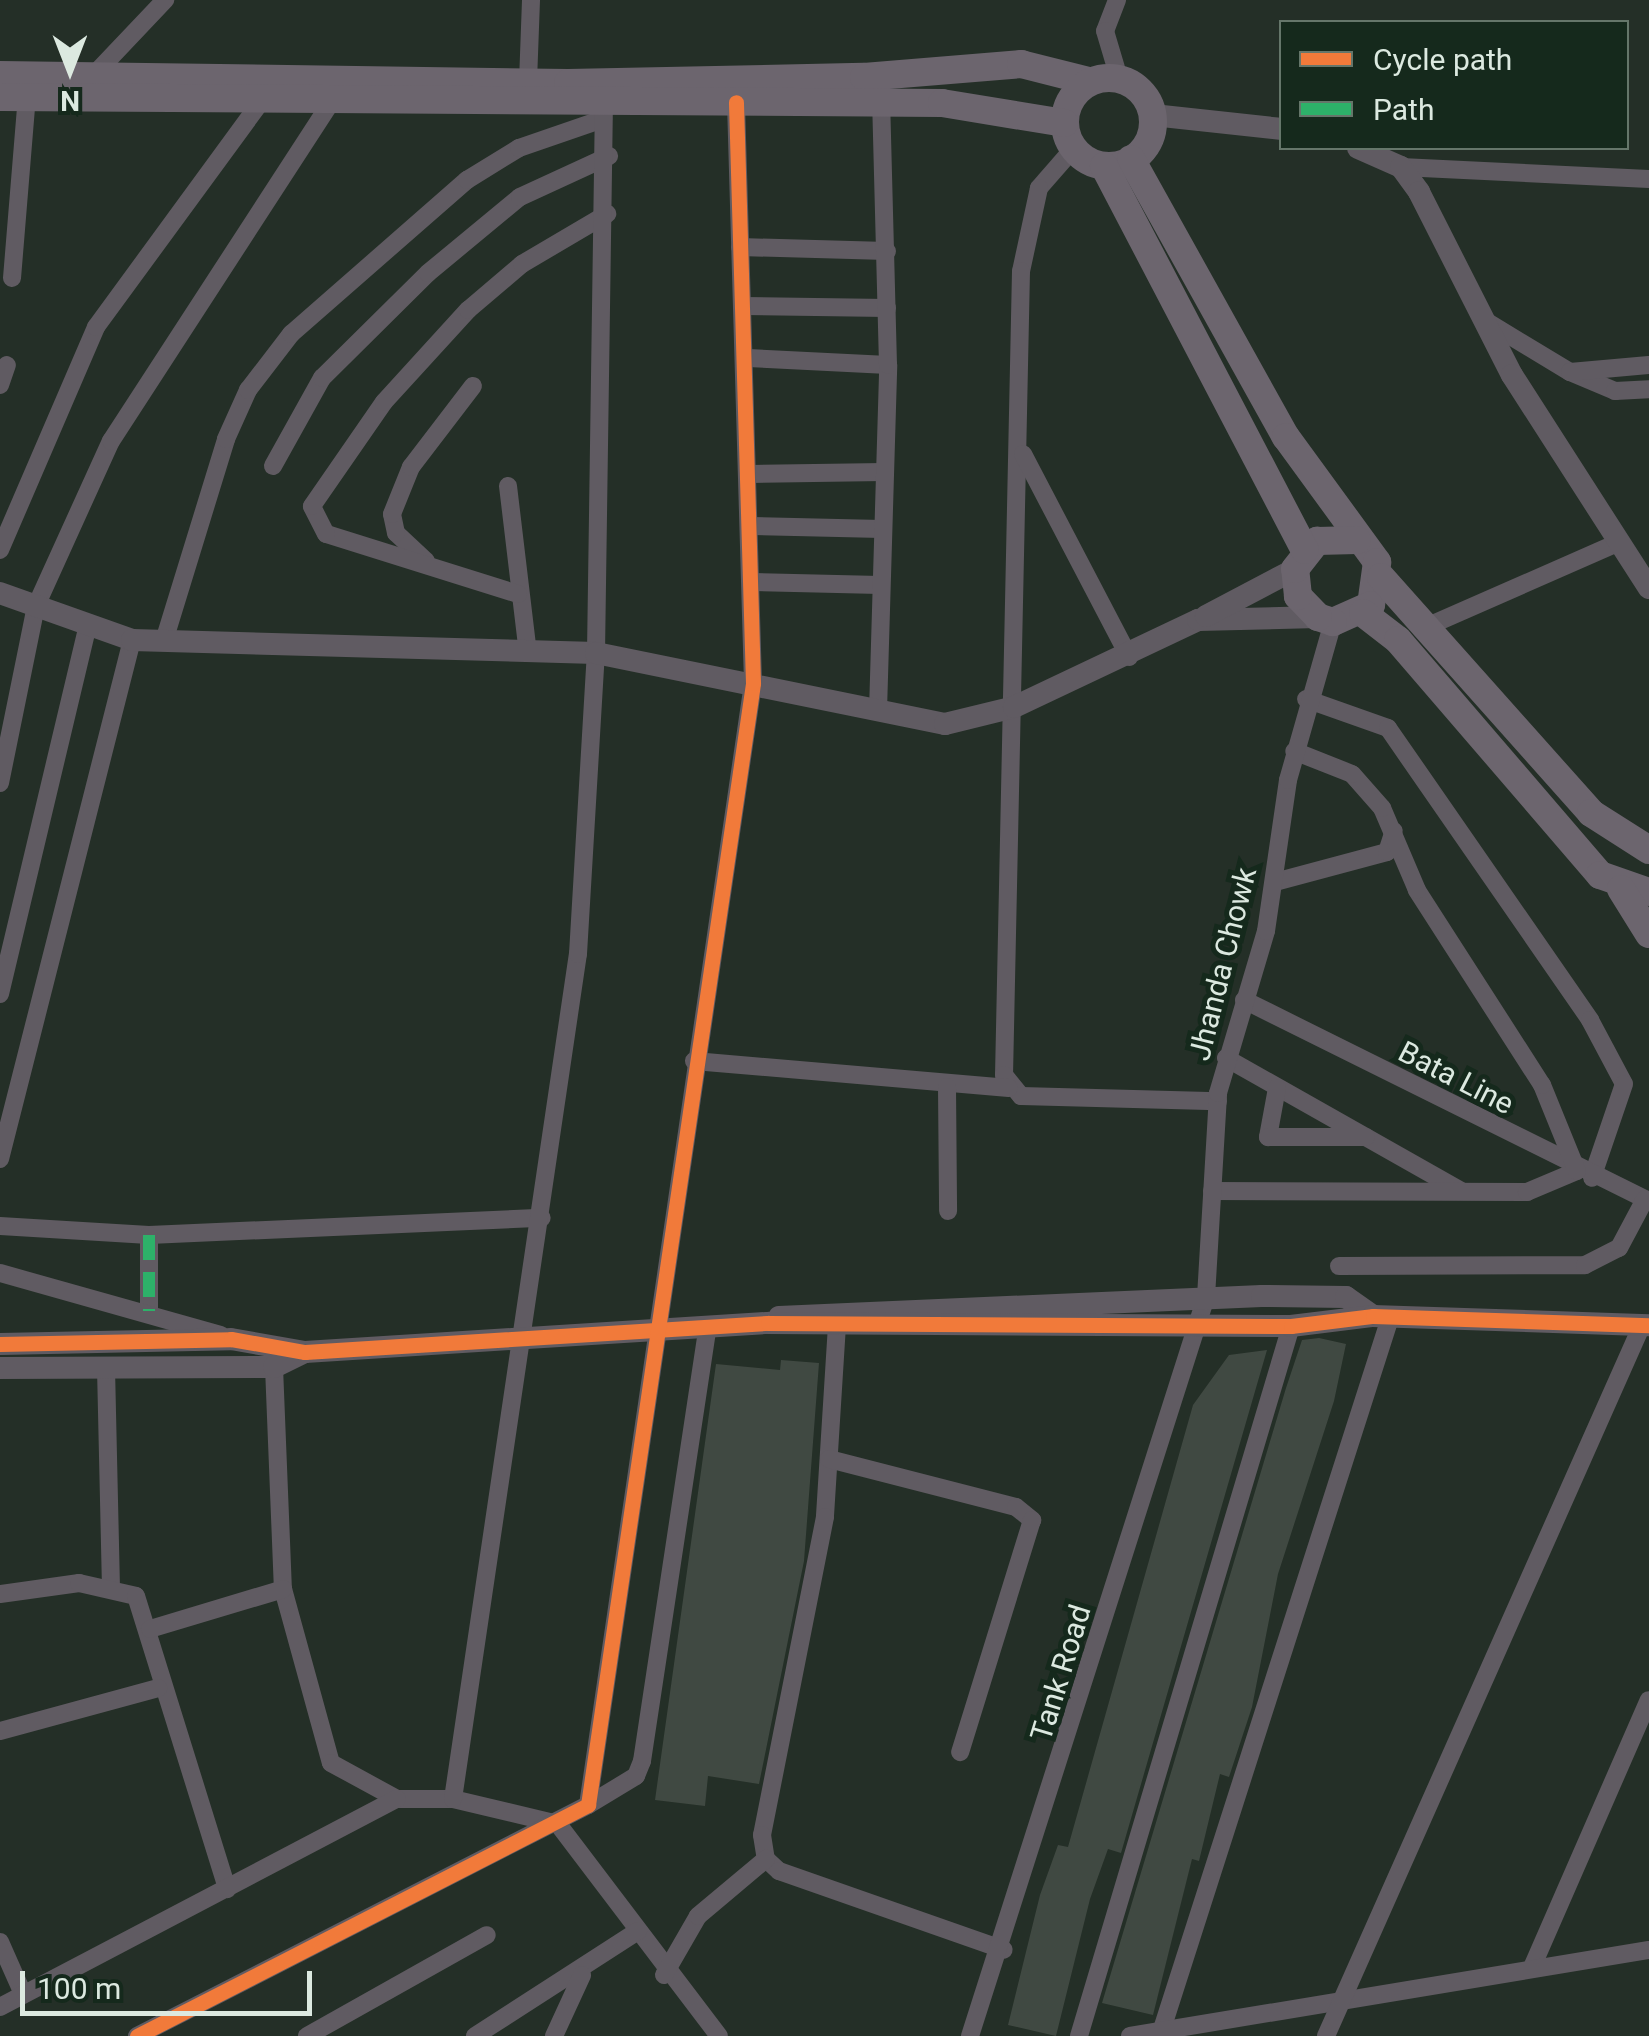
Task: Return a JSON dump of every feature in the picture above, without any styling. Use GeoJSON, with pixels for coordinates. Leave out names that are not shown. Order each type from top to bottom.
{"type":"FeatureCollection","features":[{"type":"Feature","properties":{"kind":"main road"},"geometry":{"type":"LineString","coordinates":[[0,75],[528,82],[864,78],[1021,64],[1088,81],[1119,78],[1138,88],[1153,115],[1149,141],[1118,163]]}},
{"type":"Feature","properties":{"kind":"main road"},"geometry":{"type":"LineString","coordinates":[[1068,136],[1088,81]]}},
{"type":"Feature","properties":{"kind":"main road"},"geometry":{"type":"LineString","coordinates":[[14,97],[603,110],[736,102],[882,102],[1068,136],[1118,163],[1286,436],[1380,577],[1591,812],[1649,850]]}},
{"type":"Feature","properties":{"kind":"main road"},"geometry":{"type":"LineString","coordinates":[[1118,163],[1300,560],[1298,596],[1326,620],[1363,613],[1398,640],[1476,740],[1635,891],[1649,934]]}},
{"type":"Feature","properties":{"kind":"main road"},"geometry":{"type":"LineString","coordinates":[[1300,560],[1332,536],[1357,540]]}},
{"type":"Feature","properties":{"kind":"main road"},"geometry":{"type":"LineString","coordinates":[[1363,613],[1380,577]]}},
{"type":"Feature","properties":{"kind":"street"},"geometry":{"type":"LineString","coordinates":[[91,78],[165,0]]}},
{"type":"Feature","properties":{"kind":"street"},"geometry":{"type":"LineString","coordinates":[[528,82],[531,0]]}},
{"type":"Feature","properties":{"kind":"street"},"geometry":{"type":"LineString","coordinates":[[1109,2],[1105,31],[1119,78]]}},
{"type":"Feature","properties":{"kind":"street"},"geometry":{"type":"LineString","coordinates":[[12,278],[14,97]]}},
{"type":"Feature","properties":{"kind":"street"},"geometry":{"type":"LineString","coordinates":[[588,1805],[652,1333],[753,683],[748,358],[736,102]]}},
{"type":"Feature","properties":{"kind":"street"},"geometry":{"type":"LineString","coordinates":[[878,712],[888,365],[882,102]]}},
{"type":"Feature","properties":{"kind":"street"},"geometry":{"type":"LineString","coordinates":[[0,550],[96,327],[260,103]]}},
{"type":"Feature","properties":{"kind":"street"},"geometry":{"type":"LineString","coordinates":[[0,784],[36,606],[154,364],[330,104]]}},
{"type":"Feature","properties":{"kind":"street"},"geometry":{"type":"LineString","coordinates":[[164,641],[226,440],[248,390],[291,334],[468,180],[519,148],[603,110],[609,156],[596,652],[578,954],[542,1218],[453,1799]]}},
{"type":"Feature","properties":{"kind":"street"},"geometry":{"type":"LineString","coordinates":[[1153,115],[1279,129]]}},
{"type":"Feature","properties":{"kind":"street"},"geometry":{"type":"LineString","coordinates":[[1009,1088],[1014,706],[1028,223],[1039,188],[1068,136]]}},
{"type":"Feature","properties":{"kind":"street"},"geometry":{"type":"LineString","coordinates":[[1363,150],[1401,167],[1649,179]]}},
{"type":"Feature","properties":{"kind":"street"},"geometry":{"type":"LineString","coordinates":[[273,466],[322,378],[428,273],[520,197],[609,156]]}},
{"type":"Feature","properties":{"kind":"street"},"geometry":{"type":"LineString","coordinates":[[1401,167],[1484,320],[1649,588]]}},
{"type":"Feature","properties":{"kind":"street"},"geometry":{"type":"LineString","coordinates":[[518,594],[326,534],[312,506],[384,402],[468,310],[522,264],[607,214]]}},
{"type":"Feature","properties":{"kind":"street"},"geometry":{"type":"LineString","coordinates":[[740,247],[887,251]]}},
{"type":"Feature","properties":{"kind":"street"},"geometry":{"type":"LineString","coordinates":[[743,306],[887,308]]}},
{"type":"Feature","properties":{"kind":"street"},"geometry":{"type":"LineString","coordinates":[[1484,320],[1570,372],[1615,391],[1649,389]]}},
{"type":"Feature","properties":{"kind":"street"},"geometry":{"type":"LineString","coordinates":[[748,358],[888,365]]}},
{"type":"Feature","properties":{"kind":"street"},"geometry":{"type":"LineString","coordinates":[[0,385],[7,365]]}},
{"type":"Feature","properties":{"kind":"street"},"geometry":{"type":"LineString","coordinates":[[1570,372],[1649,366]]}},
{"type":"Feature","properties":{"kind":"street"},"geometry":{"type":"LineString","coordinates":[[433,567],[396,534],[392,514],[411,467],[472,386]]}},
{"type":"Feature","properties":{"kind":"street"},"geometry":{"type":"LineString","coordinates":[[1022,454],[1129,657]]}},
{"type":"Feature","properties":{"kind":"street"},"geometry":{"type":"LineString","coordinates":[[750,474],[884,472]]}},
{"type":"Feature","properties":{"kind":"street"},"geometry":{"type":"LineString","coordinates":[[508,486],[527,646]]}},
{"type":"Feature","properties":{"kind":"street"},"geometry":{"type":"LineString","coordinates":[[752,526],[882,528]]}},
{"type":"Feature","properties":{"kind":"street"},"geometry":{"type":"LineString","coordinates":[[1426,627],[1620,542]]}},
{"type":"Feature","properties":{"kind":"street"},"geometry":{"type":"LineString","coordinates":[[0,593],[132,640],[527,646],[596,652],[945,724],[1014,706],[1129,657],[1300,560]]}},
{"type":"Feature","properties":{"kind":"street"},"geometry":{"type":"LineString","coordinates":[[752,582],[880,584]]}},
{"type":"Feature","properties":{"kind":"street"},"geometry":{"type":"LineString","coordinates":[[1198,620],[1326,620]]}},
{"type":"Feature","properties":{"kind":"street","name":"Jhanda Chowk"},"geometry":{"type":"LineString","coordinates":[[1197,1324],[1206,1296],[1218,1101],[1226,1058],[1275,882],[1294,751],[1326,620]]}},
{"type":"Feature","properties":{"kind":"street"},"geometry":{"type":"LineString","coordinates":[[0,994],[88,625]]}},
{"type":"Feature","properties":{"kind":"street"},"geometry":{"type":"LineString","coordinates":[[0,1159],[132,640]]}},
{"type":"Feature","properties":{"kind":"street"},"geometry":{"type":"LineString","coordinates":[[1212,1191],[1545,1190],[1585,1174],[1624,1084],[1590,1020],[1388,728],[1306,699]]}},
{"type":"Feature","properties":{"kind":"street"},"geometry":{"type":"LineString","coordinates":[[1294,751],[1352,774],[1394,830],[1417,890],[1542,1085],[1585,1174]]}},
{"type":"Feature","properties":{"kind":"street"},"geometry":{"type":"LineString","coordinates":[[1275,882],[1387,852],[1394,830]]}},
{"type":"Feature","properties":{"kind":"street","name":"Bata Line"},"geometry":{"type":"LineString","coordinates":[[1244,1000],[1585,1174],[1647,1200]]}},
{"type":"Feature","properties":{"kind":"street"},"geometry":{"type":"LineString","coordinates":[[1226,1058],[1463,1192]]}},
{"type":"Feature","properties":{"kind":"street"},"geometry":{"type":"LineString","coordinates":[[694,1061],[946,1087],[1009,1088],[1032,1097],[1218,1101]]}},
{"type":"Feature","properties":{"kind":"street"},"geometry":{"type":"LineString","coordinates":[[946,1087],[948,1211]]}},
{"type":"Feature","properties":{"kind":"street"},"geometry":{"type":"LineString","coordinates":[[1276,1088],[1268,1137],[1366,1137]]}},
{"type":"Feature","properties":{"kind":"street"},"geometry":{"type":"LineString","coordinates":[[1339,1266],[1585,1265],[1619,1248],[1647,1200]]}},
{"type":"Feature","properties":{"kind":"street"},"geometry":{"type":"LineString","coordinates":[[0,1226],[149,1235],[542,1218]]}},
{"type":"Feature","properties":{"kind":"street"},"geometry":{"type":"LineString","coordinates":[[149,1235],[149,1311]]}},
{"type":"Feature","properties":{"kind":"street"},"geometry":{"type":"LineString","coordinates":[[0,1273],[149,1311],[231,1339],[305,1352],[652,1333],[768,1322],[1291,1326],[1382,1317],[1645,1325],[1336,2006],[1326,2036]]}},
{"type":"Feature","properties":{"kind":"street"},"geometry":{"type":"LineString","coordinates":[[768,1322],[803,1309],[1206,1296],[1346,1297],[1382,1317]]}},
{"type":"Feature","properties":{"kind":"street"},"geometry":{"type":"LineString","coordinates":[[1163,2026],[1382,1317]]}},
{"type":"Feature","properties":{"kind":"street","name":"Tank Road"},"geometry":{"type":"LineString","coordinates":[[970,2036],[1004,1950],[1197,1324]]}},
{"type":"Feature","properties":{"kind":"street"},"geometry":{"type":"LineString","coordinates":[[836,1325],[829,1459],[762,1835],[766,1858],[779,1871],[1004,1950]]}},
{"type":"Feature","properties":{"kind":"street"},"geometry":{"type":"LineString","coordinates":[[1079,2036],[1291,1326]]}},
{"type":"Feature","properties":{"kind":"street"},"geometry":{"type":"LineString","coordinates":[[137,2036],[558,1824],[636,1776],[642,1761],[708,1327]]}},
{"type":"Feature","properties":{"kind":"street"},"geometry":{"type":"LineString","coordinates":[[0,1344],[231,1339]]}},
{"type":"Feature","properties":{"kind":"street"},"geometry":{"type":"LineString","coordinates":[[0,1368],[274,1367],[305,1352]]}},
{"type":"Feature","properties":{"kind":"street"},"geometry":{"type":"LineString","coordinates":[[274,1367],[282,1589],[324,1751],[341,1773],[398,1800],[453,1799],[558,1824],[638,1930],[664,1976],[719,2036]]}},
{"type":"Feature","properties":{"kind":"street"},"geometry":{"type":"LineString","coordinates":[[106,1368],[111,1586]]}},
{"type":"Feature","properties":{"kind":"street"},"geometry":{"type":"LineString","coordinates":[[829,1459],[1016,1507],[1032,1520],[960,1752]]}},
{"type":"Feature","properties":{"kind":"street"},"geometry":{"type":"LineString","coordinates":[[0,1594],[111,1586],[136,1596],[150,1629],[158,1688],[227,1889]]}},
{"type":"Feature","properties":{"kind":"street"},"geometry":{"type":"LineString","coordinates":[[150,1629],[282,1589]]}},
{"type":"Feature","properties":{"kind":"street"},"geometry":{"type":"LineString","coordinates":[[0,1730],[158,1688]]}},
{"type":"Feature","properties":{"kind":"street"},"geometry":{"type":"LineString","coordinates":[[1534,1965],[1649,1700]]}},
{"type":"Feature","properties":{"kind":"street"},"geometry":{"type":"LineString","coordinates":[[0,2007],[398,1800]]}},
{"type":"Feature","properties":{"kind":"street"},"geometry":{"type":"LineString","coordinates":[[664,1976],[698,1916],[766,1858]]}},
{"type":"Feature","properties":{"kind":"street"},"geometry":{"type":"LineString","coordinates":[[476,2036],[582,1975],[638,1930]]}},
{"type":"Feature","properties":{"kind":"street"},"geometry":{"type":"LineString","coordinates":[[306,2036],[487,1935]]}},
{"type":"Feature","properties":{"kind":"street"},"geometry":{"type":"LineString","coordinates":[[0,1942],[22,1994]]}},
{"type":"Feature","properties":{"kind":"street"},"geometry":{"type":"LineString","coordinates":[[1130,2036],[1163,2026],[1184,2030],[1336,2006],[1534,1965],[1649,1950]]}},
{"type":"Feature","properties":{"kind":"street"},"geometry":{"type":"LineString","coordinates":[[554,2036],[582,1975]]}},
{"type":"Feature","properties":{"kind":"building"},"geometry":{"type":"Polygon","coordinates":[[[1319,1338],[1346,1344],[1334,1401],[1278,1574],[1252,1707],[1229,1777],[1220,1774],[1199,1861],[1192,1859],[1153,2015],[1102,2003],[1286,1388],[1302,1340],[1319,1338]]]}},
{"type":"Feature","properties":{"kind":"building"},"geometry":{"type":"Polygon","coordinates":[[[1267,1350],[1121,1853],[1108,1849],[1090,1899],[1056,2036],[1008,2025],[1040,1895],[1058,1845],[1068,1847],[1193,1405],[1229,1355],[1267,1350]]]}},
{"type":"Feature","properties":{"kind":"building"},"geometry":{"type":"Polygon","coordinates":[[[781,1360],[819,1363],[804,1561],[759,1784],[708,1776],[705,1806],[655,1800],[716,1364],[780,1370],[781,1360]]]}},
{"type":"Feature","properties":{"kind":"marked path"},"geometry":{"type":"LineString","coordinates":[[149,1235],[149,1311]]}},
{"type":"Feature","properties":{"kind":"cycle path"},"geometry":{"type":"LineString","coordinates":[[137,2036],[588,1805],[753,683],[736,102]]}},
{"type":"Feature","properties":{"kind":"cycle path"},"geometry":{"type":"LineString","coordinates":[[0,1344],[231,1339],[305,1352],[768,1323],[1291,1326],[1373,1316],[1649,1325]]}}]}
